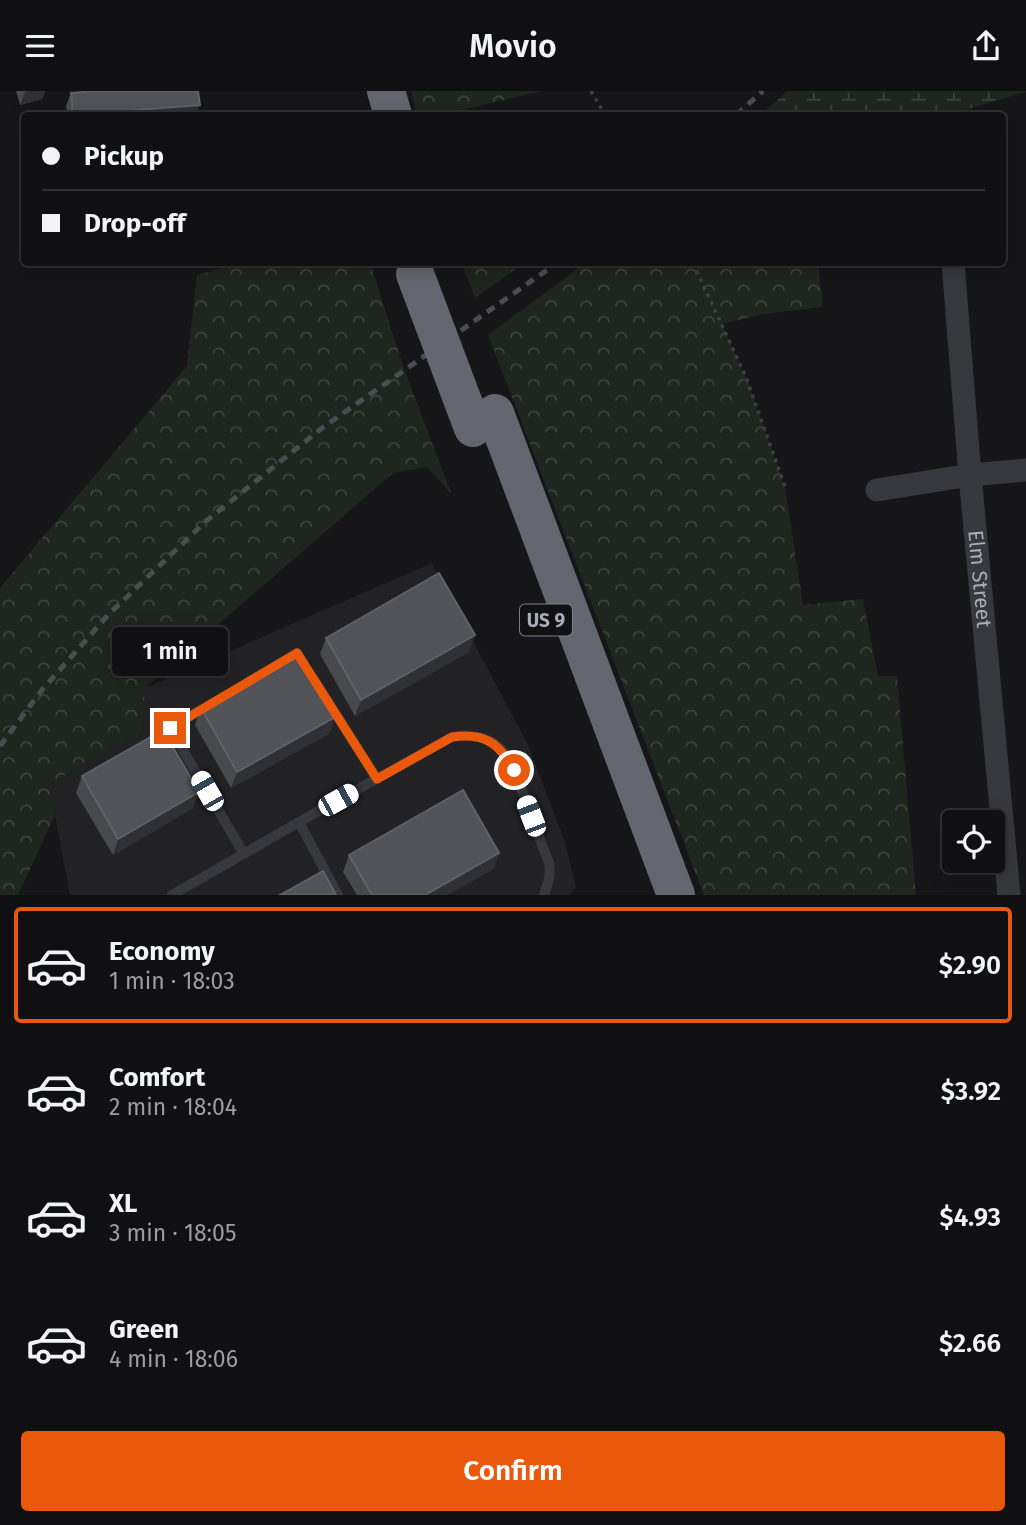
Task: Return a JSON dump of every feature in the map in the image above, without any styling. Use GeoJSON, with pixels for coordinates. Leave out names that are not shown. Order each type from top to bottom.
{"type":"FeatureCollection","features":[{"type":"Feature","properties":{"kind":"highway"},"geometry":{"type":"LineString","coordinates":[[360,91],[366,112]]}},
{"type":"Feature","properties":{"kind":"highway"},"geometry":{"type":"LineString","coordinates":[[386,91],[392,112]]}},
{"type":"Feature","properties":{"kind":"highway","name":"US 9"},"geometry":{"type":"LineString","coordinates":[[422,266],[630,805],[676,895]]}},
{"type":"Feature","properties":{"kind":"highway","name":"US 9"},"geometry":{"type":"LineString","coordinates":[[630,805],[650,895]]}},
{"type":"Feature","properties":{"kind":"street","name":"Elm Street"},"geometry":{"type":"LineString","coordinates":[[953,266],[1009,895]]}},
{"type":"Feature","properties":{"kind":"street"},"geometry":{"type":"LineString","coordinates":[[877,490],[970,475],[1026,470]]}},
{"type":"Feature","properties":{"kind":"lane"},"geometry":{"type":"LineString","coordinates":[[239,687],[297,653],[377,779]]}},
{"type":"Feature","properties":{"kind":"lane"},"geometry":{"type":"LineString","coordinates":[[216,701],[170,728],[244,853]]}},
{"type":"Feature","properties":{"kind":"lane"},"geometry":{"type":"LineString","coordinates":[[172,895],[452,737],[472,736],[499,748],[514,770],[549,863],[549,881],[544,895]]}},
{"type":"Feature","properties":{"kind":"lane"},"geometry":{"type":"LineString","coordinates":[[299,822],[338,895]]}},
{"type":"Feature","properties":{"kind":"path"},"geometry":{"type":"LineString","coordinates":[[591,91],[603,112]]}},
{"type":"Feature","properties":{"kind":"path"},"geometry":{"type":"LineString","coordinates":[[695,266],[746,377],[785,487]]}},
{"type":"Feature","properties":{"kind":"shaded area"},"geometry":{"type":"Polygon","coordinates":[[[432,563],[528,745],[564,839],[576,887],[570,895],[70,895],[49,784],[142,733],[145,688],[432,563]]]}},
{"type":"Feature","properties":{"kind":"green space"},"geometry":{"type":"Polygon","coordinates":[[[411,91],[542,91],[453,112],[416,112],[411,91]]]}},
{"type":"Feature","properties":{"kind":"green space"},"geometry":{"type":"Polygon","coordinates":[[[788,91],[1026,91],[958,112],[764,112],[788,91]]]}},
{"type":"Feature","properties":{"kind":"green space"},"geometry":{"type":"Polygon","coordinates":[[[230,266],[371,266],[403,366],[451,493],[427,467],[393,473],[145,688],[142,733],[49,784],[55,815],[18,895],[0,895],[0,588],[187,366],[197,275],[230,266]]]}},
{"type":"Feature","properties":{"kind":"green space"},"geometry":{"type":"Polygon","coordinates":[[[463,266],[520,266],[475,298],[463,266]]]}},
{"type":"Feature","properties":{"kind":"green space"},"geometry":{"type":"Polygon","coordinates":[[[581,266],[818,266],[823,307],[764,314],[722,324],[746,377],[785,487],[803,605],[863,599],[878,676],[897,676],[916,895],[704,895],[488,335],[581,266]]]}},
{"type":"Feature","properties":{"kind":"building"},"geometry":{"type":"Polygon","coordinates":[[[198,91],[200,105],[111,112],[73,112],[71,93],[198,91]]]}},
{"type":"Feature","properties":{"kind":"building"},"geometry":{"type":"Polygon","coordinates":[[[439,573],[475,635],[361,700],[326,638],[439,573]]]}},
{"type":"Feature","properties":{"kind":"building"},"geometry":{"type":"Polygon","coordinates":[[[299,653],[335,717],[237,772],[201,708],[299,653]]]}},
{"type":"Feature","properties":{"kind":"building"},"geometry":{"type":"Polygon","coordinates":[[[163,730],[199,792],[118,839],[82,776],[163,730]]]}},
{"type":"Feature","properties":{"kind":"building"},"geometry":{"type":"Polygon","coordinates":[[[463,790],[499,853],[425,895],[372,895],[349,855],[463,790]]]}},
{"type":"Feature","properties":{"kind":"building"},"geometry":{"type":"Polygon","coordinates":[[[323,871],[336,895],[280,895],[323,871]]]}},
{"type":"Feature","properties":{"kind":"railway"},"geometry":{"type":"LineString","coordinates":[[739,112],[763,91]]}},
{"type":"Feature","properties":{"kind":"railway"},"geometry":{"type":"LineString","coordinates":[[0,746],[42,690],[109,614],[205,522],[322,428],[553,266]]}},
{"type":"Feature","properties":{"kind":"route"},"geometry":{"type":"LineString","coordinates":[[170,728],[297,653],[377,779],[452,737],[462,735],[492,743],[506,755],[514,770]]}}]}
